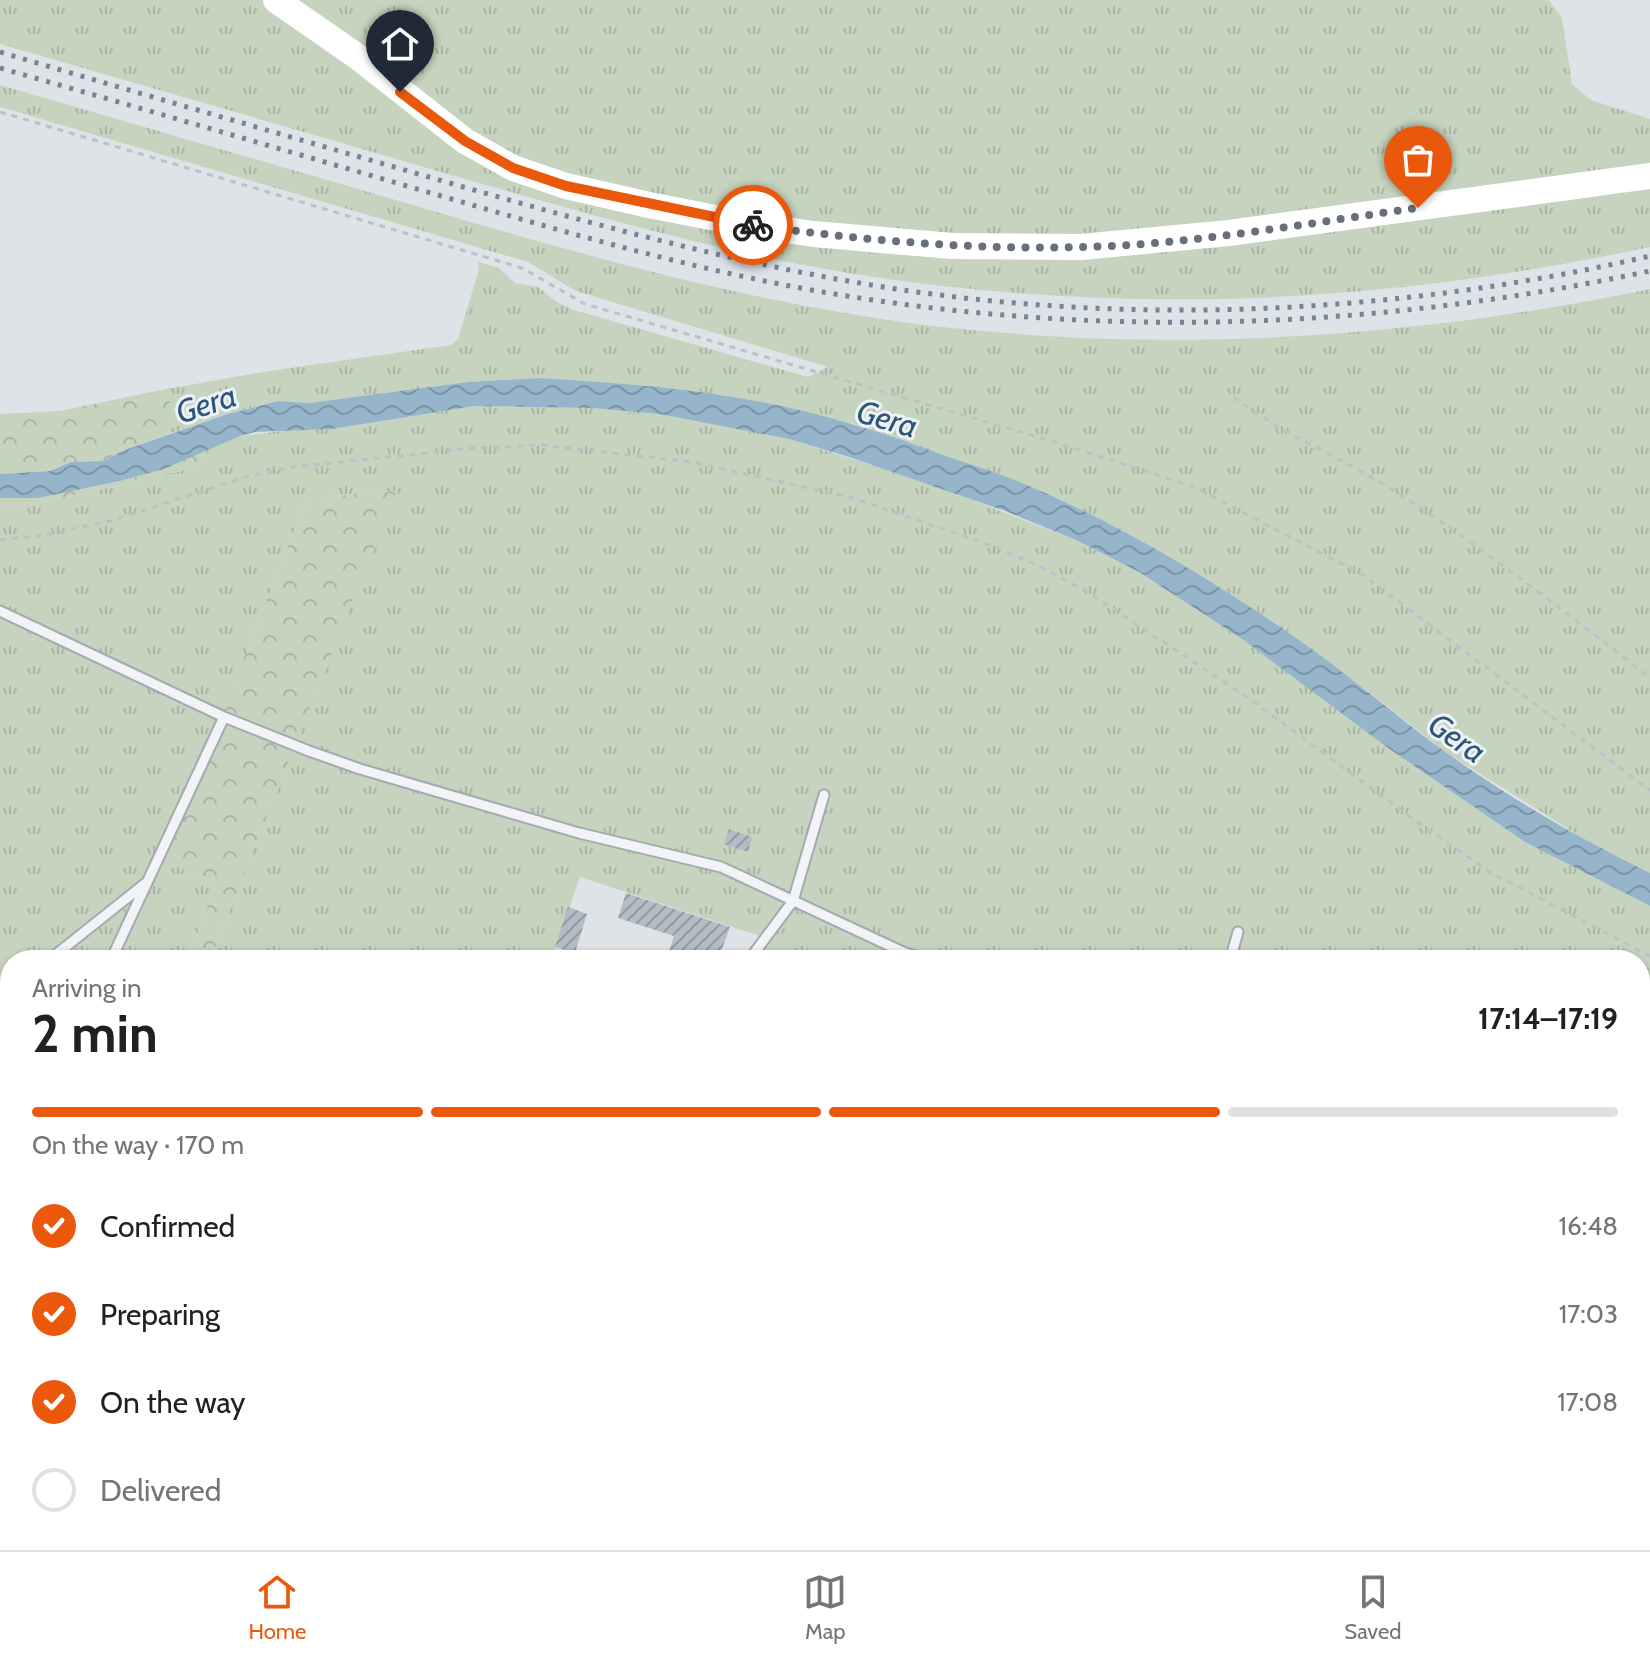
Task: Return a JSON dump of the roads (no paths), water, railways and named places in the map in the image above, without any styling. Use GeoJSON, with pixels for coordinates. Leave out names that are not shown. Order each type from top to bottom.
{"type":"FeatureCollection","features":[{"type":"Feature","properties":{"kind":"street"},"geometry":{"type":"LineString","coordinates":[[276,0],[334,39],[465,141],[513,168],[566,186],[649,205],[814,234],[952,246],[1081,247],[1229,233],[1650,176]]}},
{"type":"Feature","properties":{"kind":"lane"},"geometry":{"type":"LineString","coordinates":[[0,611],[224,717],[360,769],[579,833],[721,867],[899,950]]}},
{"type":"Feature","properties":{"kind":"lane"},"geometry":{"type":"LineString","coordinates":[[116,950],[224,717]]}},
{"type":"Feature","properties":{"kind":"lane"},"geometry":{"type":"LineString","coordinates":[[756,950],[793,901],[824,795]]}},
{"type":"Feature","properties":{"kind":"lane"},"geometry":{"type":"LineString","coordinates":[[62,950],[148,881]]}},
{"type":"Feature","properties":{"kind":"lane"},"geometry":{"type":"LineString","coordinates":[[1233,950],[1238,932]]}},
{"type":"Feature","properties":{"kind":"water"},"geometry":{"type":"Polygon","coordinates":[[[538,378],[694,391],[806,412],[906,442],[1059,499],[1132,536],[1236,598],[1322,656],[1429,740],[1495,786],[1598,847],[1650,873],[1650,906],[1525,842],[1388,748],[1242,639],[1139,572],[1076,540],[1005,511],[789,439],[659,414],[591,408],[475,406],[332,429],[255,432],[164,469],[120,481],[38,498],[0,498],[0,474],[50,471],[71,462],[104,461],[122,451],[224,415],[278,401],[309,403],[468,382],[538,378]]]}},
{"type":"Feature","properties":{"kind":"railway"},"geometry":{"type":"LineString","coordinates":[[0,52],[602,225],[790,270],[917,292],[1101,308],[1193,310],[1285,307],[1378,301],[1469,290],[1650,256]]}},
{"type":"Feature","properties":{"kind":"railway"},"geometry":{"type":"LineString","coordinates":[[0,68],[622,247],[768,282],[922,307],[1027,317],[1131,322],[1235,322],[1442,306],[1546,291],[1650,271]]}},
{"type":"Feature","properties":{"kind":"water label","name":"Gera"},"geometry":{"type":"Point","coordinates":[206,404]}},
{"type":"Feature","properties":{"kind":"water label","name":"Gera"},"geometry":{"type":"Point","coordinates":[887,419]}},
{"type":"Feature","properties":{"kind":"water label","name":"Gera"},"geometry":{"type":"Point","coordinates":[1457,738]}}]}
